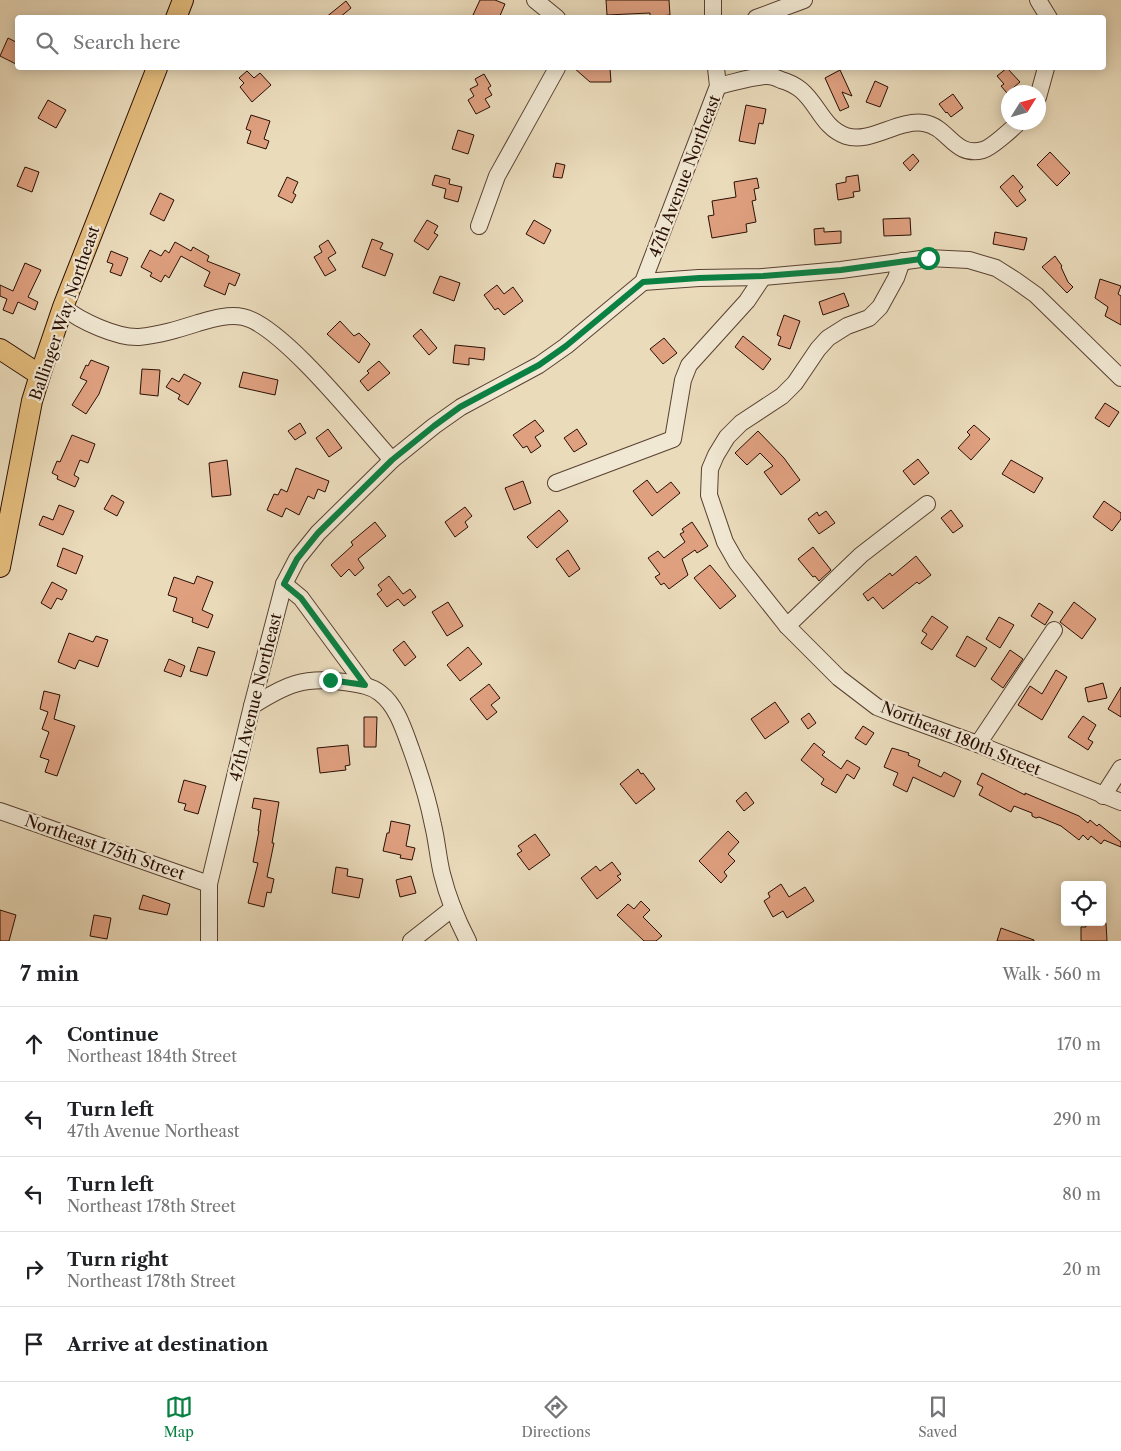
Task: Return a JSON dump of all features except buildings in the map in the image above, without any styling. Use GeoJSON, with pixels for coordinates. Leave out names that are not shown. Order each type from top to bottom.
{"type":"FeatureCollection","features":[{"type":"Feature","properties":{"kind":"main road"},"geometry":{"type":"LineString","coordinates":[[177,15],[183,0]]}},
{"type":"Feature","properties":{"kind":"main road","name":"Ballinger Way Northeast"},"geometry":{"type":"LineString","coordinates":[[0,567],[32,401],[40,375],[63,307],[156,70]]}},
{"type":"Feature","properties":{"kind":"main road"},"geometry":{"type":"LineString","coordinates":[[0,348],[40,375]]}},
{"type":"Feature","properties":{"kind":"street"},"geometry":{"type":"LineString","coordinates":[[535,0],[553,15]]}},
{"type":"Feature","properties":{"kind":"street"},"geometry":{"type":"LineString","coordinates":[[713,0],[713,15]]}},
{"type":"Feature","properties":{"kind":"street"},"geometry":{"type":"LineString","coordinates":[[764,15],[804,0]]}},
{"type":"Feature","properties":{"kind":"street"},"geometry":{"type":"LineString","coordinates":[[1038,0],[1047,15]]}},
{"type":"Feature","properties":{"kind":"street"},"geometry":{"type":"LineString","coordinates":[[479,226],[498,176],[556,70]]}},
{"type":"Feature","properties":{"kind":"street","name":"47th Avenue Northeast"},"geometry":{"type":"LineString","coordinates":[[209,941],[209,884],[284,584],[297,559],[318,533],[392,460],[434,426],[460,407],[539,365],[566,346],[643,282],[718,86],[716,70]]}},
{"type":"Feature","properties":{"kind":"street"},"geometry":{"type":"LineString","coordinates":[[1041,85],[1045,70]]}},
{"type":"Feature","properties":{"kind":"street"},"geometry":{"type":"LineString","coordinates":[[718,86],[768,75],[788,82],[802,91],[833,129],[847,136],[865,137],[911,122],[925,123],[938,128],[965,151],[984,150],[1009,130]]}},
{"type":"Feature","properties":{"kind":"street"},"geometry":{"type":"LineString","coordinates":[[643,282],[841,270],[902,261],[952,258],[970,260],[996,268],[1036,295],[1121,378]]}},
{"type":"Feature","properties":{"kind":"street","name":"Northeast 180th Street"},"geometry":{"type":"LineString","coordinates":[[902,261],[896,278],[880,307],[869,318],[847,326],[828,338],[806,364],[795,383],[782,396],[741,423],[727,437],[710,469],[709,495],[725,542],[738,563],[787,626],[839,678],[878,707],[978,744],[1121,802]]}},
{"type":"Feature","properties":{"kind":"street"},"geometry":{"type":"LineString","coordinates":[[556,483],[673,439],[683,380],[688,365],[746,301],[763,276]]}},
{"type":"Feature","properties":{"kind":"street"},"geometry":{"type":"LineString","coordinates":[[63,307],[76,317],[99,327],[137,337],[159,334],[221,317],[243,317],[262,326],[279,338],[307,365],[392,460]]}},
{"type":"Feature","properties":{"kind":"street"},"geometry":{"type":"LineString","coordinates":[[787,626],[861,556],[927,504]]}},
{"type":"Feature","properties":{"kind":"street"},"geometry":{"type":"LineString","coordinates":[[284,584],[301,598],[365,685]]}},
{"type":"Feature","properties":{"kind":"street"},"geometry":{"type":"LineString","coordinates":[[978,744],[1054,630]]}},
{"type":"Feature","properties":{"kind":"street"},"geometry":{"type":"LineString","coordinates":[[252,706],[297,682],[330,680],[365,685],[380,693],[392,707],[406,733],[424,786],[434,827],[442,875],[453,908],[468,941]]}},
{"type":"Feature","properties":{"kind":"street"},"geometry":{"type":"LineString","coordinates":[[1103,796],[1121,768]]}},
{"type":"Feature","properties":{"kind":"street","name":"Northeast 175th Street"},"geometry":{"type":"LineString","coordinates":[[0,811],[209,884]]}},
{"type":"Feature","properties":{"kind":"street"},"geometry":{"type":"LineString","coordinates":[[411,941],[453,908]]}},
{"type":"Feature","properties":{"kind":"route"},"geometry":{"type":"LineString","coordinates":[[330,680],[365,685],[301,598],[284,584],[297,559],[318,533],[392,460],[460,407],[539,365],[566,346],[643,282],[841,270],[928,258]]}}]}
